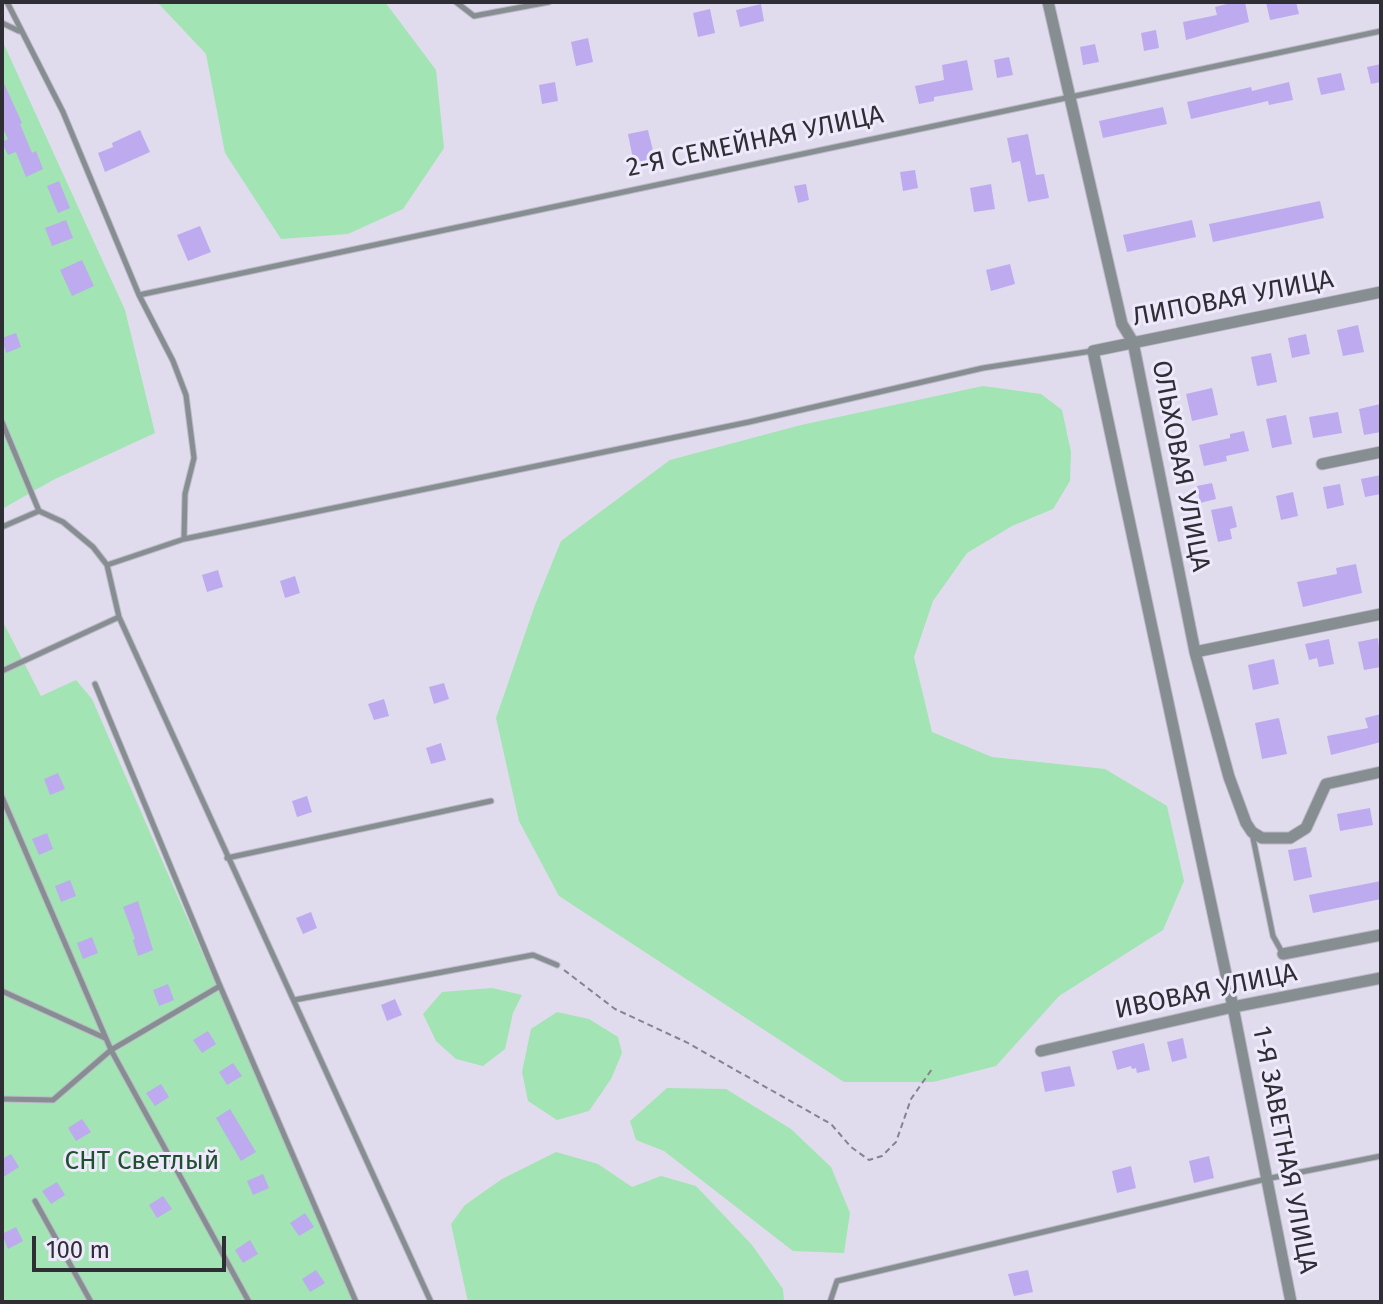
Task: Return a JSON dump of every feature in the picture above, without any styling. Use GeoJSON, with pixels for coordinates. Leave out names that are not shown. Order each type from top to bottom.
{"type":"FeatureCollection","features":[{"type":"Feature","properties":{"kind":"street","name":"ОЛЬХОВАЯ УЛИЦА"},"geometry":{"type":"LineString","coordinates":[[1048,2],[1122,324],[1133,342],[1195,652],[1229,777],[1252,832]]}},
{"type":"Feature","properties":{"kind":"street","name":"ЛИПОВАЯ УЛИЦА"},"geometry":{"type":"LineString","coordinates":[[1093,351],[1381,292]]}},
{"type":"Feature","properties":{"kind":"street","name":"1-Я ЗАВЕТНАЯ УЛИЦА"},"geometry":{"type":"LineString","coordinates":[[1093,351],[1233,1007],[1291,1302]]}},
{"type":"Feature","properties":{"kind":"street"},"geometry":{"type":"LineString","coordinates":[[1322,464],[1381,452]]}},
{"type":"Feature","properties":{"kind":"street"},"geometry":{"type":"LineString","coordinates":[[1195,652],[1381,614]]}},
{"type":"Feature","properties":{"kind":"street"},"geometry":{"type":"LineString","coordinates":[[1252,832],[1262,838],[1290,838],[1306,828],[1326,784],[1381,772]]}},
{"type":"Feature","properties":{"kind":"street","name":"ИВОВАЯ УЛИЦА"},"geometry":{"type":"LineString","coordinates":[[1283,954],[1381,935]]}},
{"type":"Feature","properties":{"kind":"street","name":"ИВОВАЯ УЛИЦА"},"geometry":{"type":"LineString","coordinates":[[1041,1051],[1233,1007],[1381,978]]}},
{"type":"Feature","properties":{"kind":"lane"},"geometry":{"type":"LineString","coordinates":[[7,2],[63,112],[139,295],[173,361],[186,395],[194,458],[185,494],[184,539]]}},
{"type":"Feature","properties":{"kind":"lane"},"geometry":{"type":"LineString","coordinates":[[456,2],[474,16],[549,2]]}},
{"type":"Feature","properties":{"kind":"lane"},"geometry":{"type":"LineString","coordinates":[[2,23],[20,32]]}},
{"type":"Feature","properties":{"kind":"lane","name":"2-Я СЕМЕЙНАЯ УЛИЦА"},"geometry":{"type":"LineString","coordinates":[[139,295],[1381,31]]}},
{"type":"Feature","properties":{"kind":"lane"},"geometry":{"type":"LineString","coordinates":[[107,565],[184,539],[749,422],[983,368],[1093,351]]}},
{"type":"Feature","properties":{"kind":"lane"},"geometry":{"type":"LineString","coordinates":[[2,422],[39,511],[63,522],[93,547],[107,565],[119,617],[431,1302]]}},
{"type":"Feature","properties":{"kind":"lane"},"geometry":{"type":"LineString","coordinates":[[2,527],[39,511]]}},
{"type":"Feature","properties":{"kind":"lane"},"geometry":{"type":"LineString","coordinates":[[2,671],[119,617]]}},
{"type":"Feature","properties":{"kind":"lane"},"geometry":{"type":"LineString","coordinates":[[95,684],[356,1302]]}},
{"type":"Feature","properties":{"kind":"lane"},"geometry":{"type":"LineString","coordinates":[[2,797],[111,1050],[249,1302]]}},
{"type":"Feature","properties":{"kind":"lane"},"geometry":{"type":"LineString","coordinates":[[227,858],[491,801]]}},
{"type":"Feature","properties":{"kind":"lane"},"geometry":{"type":"LineString","coordinates":[[1252,832],[1273,936],[1283,954]]}},
{"type":"Feature","properties":{"kind":"lane"},"geometry":{"type":"LineString","coordinates":[[294,1000],[533,955],[557,965]]}},
{"type":"Feature","properties":{"kind":"lane"},"geometry":{"type":"LineString","coordinates":[[2,1099],[53,1100],[111,1050],[220,986]]}},
{"type":"Feature","properties":{"kind":"lane"},"geometry":{"type":"LineString","coordinates":[[2,991],[106,1039]]}},
{"type":"Feature","properties":{"kind":"lane"},"geometry":{"type":"LineString","coordinates":[[830,1302],[837,1281],[1266,1179],[1381,1156]]}},
{"type":"Feature","properties":{"kind":"lane"},"geometry":{"type":"LineString","coordinates":[[35,1201],[91,1302]]}},
{"type":"Feature","properties":{"kind":"path"},"geometry":{"type":"LineString","coordinates":[[557,965],[615,1009],[686,1042],[831,1124],[851,1147],[869,1160],[882,1156],[896,1142],[911,1099],[932,1069]]}},
{"type":"Feature","properties":{"kind":"green space"},"geometry":{"type":"Polygon","coordinates":[[[157,2],[385,2],[436,70],[444,148],[403,209],[348,234],[281,239],[225,153],[206,54],[157,2]]]}},
{"type":"Feature","properties":{"kind":"green space"},"geometry":{"type":"Polygon","coordinates":[[[2,40],[125,310],[155,433],[53,480],[2,509],[2,40]]]}},
{"type":"Feature","properties":{"kind":"green space"},"geometry":{"type":"Polygon","coordinates":[[[983,386],[1041,394],[1062,410],[1071,452],[1070,481],[1053,509],[1012,526],[967,553],[933,601],[914,657],[932,732],[992,757],[1105,769],[1167,806],[1184,881],[1163,930],[1059,996],[996,1066],[933,1082],[844,1082],[559,896],[519,821],[496,718],[561,541],[670,460],[801,425],[983,386]]]}},
{"type":"Feature","properties":{"kind":"green space","name":"СНТ Светлый"},"geometry":{"type":"Polygon","coordinates":[[[2,620],[41,696],[76,680],[92,699],[354,1302],[2,1302],[2,620]]]}},
{"type":"Feature","properties":{"kind":"green space"},"geometry":{"type":"Polygon","coordinates":[[[492,988],[522,995],[513,1013],[505,1049],[483,1066],[456,1059],[436,1041],[423,1014],[442,992],[492,988]]]}},
{"type":"Feature","properties":{"kind":"green space"},"geometry":{"type":"Polygon","coordinates":[[[557,1012],[589,1019],[618,1037],[622,1053],[611,1079],[589,1111],[557,1120],[528,1101],[522,1072],[531,1029],[557,1012]]]}},
{"type":"Feature","properties":{"kind":"green space"},"geometry":{"type":"Polygon","coordinates":[[[667,1088],[726,1089],[791,1129],[831,1167],[850,1213],[844,1253],[793,1251],[664,1151],[636,1140],[630,1121],[667,1088]]]}},
{"type":"Feature","properties":{"kind":"green space"},"geometry":{"type":"Polygon","coordinates":[[[556,1152],[598,1164],[632,1187],[661,1176],[696,1186],[752,1245],[783,1289],[784,1302],[468,1302],[451,1224],[465,1205],[502,1179],[556,1152]]]}},
{"type":"Feature","properties":{"kind":"building"},"geometry":{"type":"Polygon","coordinates":[[[1245,2],[1249,22],[1186,40],[1183,22],[1217,15],[1215,7],[1245,2]]]}},
{"type":"Feature","properties":{"kind":"building"},"geometry":{"type":"Polygon","coordinates":[[[1266,2],[1296,2],[1299,14],[1270,20],[1266,2]]]}},
{"type":"Feature","properties":{"kind":"building"},"geometry":{"type":"Polygon","coordinates":[[[761,4],[764,21],[740,27],[736,10],[761,4]]]}},
{"type":"Feature","properties":{"kind":"building"},"geometry":{"type":"Polygon","coordinates":[[[710,9],[715,33],[698,37],[693,13],[710,9]]]}},
{"type":"Feature","properties":{"kind":"building"},"geometry":{"type":"Polygon","coordinates":[[[1156,30],[1159,48],[1144,51],[1141,33],[1156,30]]]}},
{"type":"Feature","properties":{"kind":"building"},"geometry":{"type":"Polygon","coordinates":[[[588,38],[593,62],[576,66],[571,42],[588,38]]]}},
{"type":"Feature","properties":{"kind":"building"},"geometry":{"type":"Polygon","coordinates":[[[1095,44],[1099,62],[1083,65],[1080,47],[1095,44]]]}},
{"type":"Feature","properties":{"kind":"building"},"geometry":{"type":"Polygon","coordinates":[[[1009,57],[1013,75],[997,78],[994,60],[1009,57]]]}},
{"type":"Feature","properties":{"kind":"building"},"geometry":{"type":"Polygon","coordinates":[[[967,60],[973,90],[934,97],[934,101],[919,104],[915,86],[944,80],[942,65],[967,60]]]}},
{"type":"Feature","properties":{"kind":"building"},"geometry":{"type":"Polygon","coordinates":[[[1381,64],[1381,82],[1371,84],[1367,67],[1381,64]]]}},
{"type":"Feature","properties":{"kind":"building"},"geometry":{"type":"Polygon","coordinates":[[[1341,73],[1345,90],[1321,95],[1317,78],[1341,73]]]}},
{"type":"Feature","properties":{"kind":"building"},"geometry":{"type":"Polygon","coordinates":[[[2,79],[32,153],[36,151],[43,169],[26,177],[16,152],[8,155],[2,142],[8,139],[2,126],[2,79]]]}},
{"type":"Feature","properties":{"kind":"building"},"geometry":{"type":"Polygon","coordinates":[[[555,82],[558,101],[542,104],[539,85],[555,82]]]}},
{"type":"Feature","properties":{"kind":"building"},"geometry":{"type":"Polygon","coordinates":[[[1289,82],[1293,100],[1269,105],[1268,101],[1191,119],[1187,102],[1251,87],[1252,91],[1289,82]]]}},
{"type":"Feature","properties":{"kind":"building"},"geometry":{"type":"Polygon","coordinates":[[[1163,107],[1167,124],[1103,138],[1099,121],[1163,107]]]}},
{"type":"Feature","properties":{"kind":"building"},"geometry":{"type":"Polygon","coordinates":[[[140,130],[150,152],[105,172],[98,153],[140,130]]]}},
{"type":"Feature","properties":{"kind":"building"},"geometry":{"type":"Polygon","coordinates":[[[648,130],[655,159],[634,164],[628,134],[648,130]]]}},
{"type":"Feature","properties":{"kind":"building"},"geometry":{"type":"Polygon","coordinates":[[[1028,134],[1036,175],[1044,174],[1049,198],[1028,202],[1020,161],[1012,163],[1007,138],[1028,134]]]}},
{"type":"Feature","properties":{"kind":"building"},"geometry":{"type":"Polygon","coordinates":[[[915,170],[918,188],[903,191],[900,172],[915,170]]]}},
{"type":"Feature","properties":{"kind":"building"},"geometry":{"type":"Polygon","coordinates":[[[59,181],[70,208],[58,213],[47,186],[59,181]]]}},
{"type":"Feature","properties":{"kind":"building"},"geometry":{"type":"Polygon","coordinates":[[[806,184],[809,200],[798,203],[794,186],[806,184]]]}},
{"type":"Feature","properties":{"kind":"building"},"geometry":{"type":"Polygon","coordinates":[[[991,184],[995,209],[974,212],[970,188],[991,184]]]}},
{"type":"Feature","properties":{"kind":"building"},"geometry":{"type":"Polygon","coordinates":[[[1320,201],[1324,218],[1213,242],[1209,224],[1320,201]]]}},
{"type":"Feature","properties":{"kind":"building"},"geometry":{"type":"Polygon","coordinates":[[[66,220],[73,238],[52,246],[45,228],[66,220]]]}},
{"type":"Feature","properties":{"kind":"building"},"geometry":{"type":"Polygon","coordinates":[[[1192,220],[1196,237],[1127,252],[1123,235],[1192,220]]]}},
{"type":"Feature","properties":{"kind":"building"},"geometry":{"type":"Polygon","coordinates":[[[200,226],[211,252],[188,261],[177,235],[200,226]]]}},
{"type":"Feature","properties":{"kind":"building"},"geometry":{"type":"Polygon","coordinates":[[[82,260],[94,286],[72,296],[60,270],[82,260]]]}},
{"type":"Feature","properties":{"kind":"building"},"geometry":{"type":"Polygon","coordinates":[[[1010,264],[1015,284],[991,291],[986,270],[1010,264]]]}},
{"type":"Feature","properties":{"kind":"building"},"geometry":{"type":"Polygon","coordinates":[[[1358,325],[1364,352],[1343,356],[1337,330],[1358,325]]]}},
{"type":"Feature","properties":{"kind":"building"},"geometry":{"type":"Polygon","coordinates":[[[16,333],[21,347],[6,353],[2,338],[16,333]]]}},
{"type":"Feature","properties":{"kind":"building"},"geometry":{"type":"Polygon","coordinates":[[[1306,334],[1310,354],[1292,358],[1288,338],[1306,334]]]}},
{"type":"Feature","properties":{"kind":"building"},"geometry":{"type":"Polygon","coordinates":[[[1271,353],[1277,382],[1257,386],[1251,357],[1271,353]]]}},
{"type":"Feature","properties":{"kind":"building"},"geometry":{"type":"Polygon","coordinates":[[[1212,388],[1218,415],[1192,421],[1186,394],[1212,388]]]}},
{"type":"Feature","properties":{"kind":"building"},"geometry":{"type":"Polygon","coordinates":[[[1380,404],[1381,432],[1364,435],[1359,409],[1380,404]]]}},
{"type":"Feature","properties":{"kind":"building"},"geometry":{"type":"Polygon","coordinates":[[[1338,412],[1342,433],[1313,438],[1309,417],[1338,412]]]}},
{"type":"Feature","properties":{"kind":"building"},"geometry":{"type":"Polygon","coordinates":[[[1286,415],[1292,444],[1272,448],[1266,419],[1286,415]]]}},
{"type":"Feature","properties":{"kind":"building"},"geometry":{"type":"Polygon","coordinates":[[[1244,431],[1249,451],[1226,456],[1227,461],[1204,466],[1199,445],[1230,438],[1230,434],[1244,431]]]}},
{"type":"Feature","properties":{"kind":"building"},"geometry":{"type":"Polygon","coordinates":[[[1381,475],[1381,494],[1365,497],[1361,479],[1381,475]]]}},
{"type":"Feature","properties":{"kind":"building"},"geometry":{"type":"Polygon","coordinates":[[[1212,483],[1216,499],[1200,503],[1197,486],[1212,483]]]}},
{"type":"Feature","properties":{"kind":"building"},"geometry":{"type":"Polygon","coordinates":[[[1340,484],[1344,505],[1327,509],[1323,487],[1340,484]]]}},
{"type":"Feature","properties":{"kind":"building"},"geometry":{"type":"Polygon","coordinates":[[[1293,492],[1298,516],[1281,520],[1276,496],[1293,492]]]}},
{"type":"Feature","properties":{"kind":"building"},"geometry":{"type":"Polygon","coordinates":[[[1232,506],[1237,527],[1230,529],[1232,539],[1218,542],[1211,510],[1232,506]]]}},
{"type":"Feature","properties":{"kind":"building"},"geometry":{"type":"Polygon","coordinates":[[[1356,564],[1362,593],[1303,607],[1297,582],[1337,574],[1336,568],[1356,564]]]}},
{"type":"Feature","properties":{"kind":"building"},"geometry":{"type":"Polygon","coordinates":[[[218,570],[223,587],[207,592],[202,575],[218,570]]]}},
{"type":"Feature","properties":{"kind":"building"},"geometry":{"type":"Polygon","coordinates":[[[295,576],[300,593],[285,598],[280,581],[295,576]]]}},
{"type":"Feature","properties":{"kind":"building"},"geometry":{"type":"Polygon","coordinates":[[[1378,638],[1381,667],[1364,670],[1358,642],[1378,638]]]}},
{"type":"Feature","properties":{"kind":"building"},"geometry":{"type":"Polygon","coordinates":[[[1329,639],[1334,664],[1319,667],[1317,658],[1309,660],[1305,644],[1329,639]]]}},
{"type":"Feature","properties":{"kind":"building"},"geometry":{"type":"Polygon","coordinates":[[[1274,659],[1279,684],[1253,690],[1248,665],[1274,659]]]}},
{"type":"Feature","properties":{"kind":"building"},"geometry":{"type":"Polygon","coordinates":[[[444,683],[449,699],[434,704],[429,687],[444,683]]]}},
{"type":"Feature","properties":{"kind":"building"},"geometry":{"type":"Polygon","coordinates":[[[384,699],[389,716],[374,720],[368,704],[384,699]]]}},
{"type":"Feature","properties":{"kind":"building"},"geometry":{"type":"Polygon","coordinates":[[[1381,714],[1381,742],[1331,755],[1327,736],[1368,728],[1365,718],[1381,714]]]}},
{"type":"Feature","properties":{"kind":"building"},"geometry":{"type":"Polygon","coordinates":[[[1279,718],[1287,754],[1262,759],[1255,723],[1279,718]]]}},
{"type":"Feature","properties":{"kind":"building"},"geometry":{"type":"Polygon","coordinates":[[[441,743],[446,760],[431,764],[426,748],[441,743]]]}},
{"type":"Feature","properties":{"kind":"building"},"geometry":{"type":"Polygon","coordinates":[[[58,773],[65,789],[50,795],[44,779],[58,773]]]}},
{"type":"Feature","properties":{"kind":"building"},"geometry":{"type":"Polygon","coordinates":[[[307,796],[312,812],[297,817],[292,801],[307,796]]]}},
{"type":"Feature","properties":{"kind":"building"},"geometry":{"type":"Polygon","coordinates":[[[1370,808],[1373,825],[1340,831],[1337,814],[1370,808]]]}},
{"type":"Feature","properties":{"kind":"building"},"geometry":{"type":"Polygon","coordinates":[[[47,833],[53,849],[39,855],[32,839],[47,833]]]}},
{"type":"Feature","properties":{"kind":"building"},"geometry":{"type":"Polygon","coordinates":[[[1306,847],[1312,877],[1294,881],[1288,850],[1306,847]]]}},
{"type":"Feature","properties":{"kind":"building"},"geometry":{"type":"Polygon","coordinates":[[[70,880],[76,896],[61,902],[55,886],[70,880]]]}},
{"type":"Feature","properties":{"kind":"building"},"geometry":{"type":"Polygon","coordinates":[[[1381,881],[1381,899],[1313,913],[1309,895],[1381,881]]]}},
{"type":"Feature","properties":{"kind":"building"},"geometry":{"type":"Polygon","coordinates":[[[138,901],[153,950],[138,956],[123,907],[138,901]]]}},
{"type":"Feature","properties":{"kind":"building"},"geometry":{"type":"Polygon","coordinates":[[[311,912],[317,928],[303,934],[296,918],[311,912]]]}},
{"type":"Feature","properties":{"kind":"building"},"geometry":{"type":"Polygon","coordinates":[[[92,937],[98,953],[83,959],[77,943],[92,937]]]}},
{"type":"Feature","properties":{"kind":"building"},"geometry":{"type":"Polygon","coordinates":[[[168,984],[174,1000],[159,1006],[153,990],[168,984]]]}},
{"type":"Feature","properties":{"kind":"building"},"geometry":{"type":"Polygon","coordinates":[[[395,999],[402,1015],[387,1021],[381,1005],[395,999]]]}},
{"type":"Feature","properties":{"kind":"building"},"geometry":{"type":"Polygon","coordinates":[[[208,1031],[216,1044],[202,1053],[193,1040],[208,1031]]]}},
{"type":"Feature","properties":{"kind":"building"},"geometry":{"type":"Polygon","coordinates":[[[1183,1038],[1187,1058],[1172,1062],[1167,1042],[1183,1038]]]}},
{"type":"Feature","properties":{"kind":"building"},"geometry":{"type":"Polygon","coordinates":[[[1144,1043],[1150,1070],[1137,1073],[1136,1068],[1132,1069],[1131,1066],[1117,1070],[1112,1051],[1144,1043]]]}},
{"type":"Feature","properties":{"kind":"building"},"geometry":{"type":"Polygon","coordinates":[[[233,1063],[242,1076],[227,1085],[219,1072],[233,1063]]]}},
{"type":"Feature","properties":{"kind":"building"},"geometry":{"type":"Polygon","coordinates":[[[1070,1066],[1075,1086],[1045,1092],[1041,1072],[1070,1066]]]}},
{"type":"Feature","properties":{"kind":"building"},"geometry":{"type":"Polygon","coordinates":[[[161,1084],[169,1097],[155,1106],[146,1093],[161,1084]]]}},
{"type":"Feature","properties":{"kind":"building"},"geometry":{"type":"Polygon","coordinates":[[[230,1109],[256,1152],[241,1161],[216,1118],[230,1109]]]}},
{"type":"Feature","properties":{"kind":"building"},"geometry":{"type":"Polygon","coordinates":[[[82,1119],[91,1132],[76,1141],[68,1128],[82,1119]]]}},
{"type":"Feature","properties":{"kind":"building"},"geometry":{"type":"Polygon","coordinates":[[[11,1154],[19,1167],[2,1178],[2,1159],[11,1154]]]}},
{"type":"Feature","properties":{"kind":"building"},"geometry":{"type":"Polygon","coordinates":[[[1209,1156],[1214,1178],[1194,1183],[1189,1161],[1209,1156]]]}},
{"type":"Feature","properties":{"kind":"building"},"geometry":{"type":"Polygon","coordinates":[[[1131,1166],[1136,1188],[1117,1193],[1112,1171],[1131,1166]]]}},
{"type":"Feature","properties":{"kind":"building"},"geometry":{"type":"Polygon","coordinates":[[[263,1174],[269,1188],[253,1195],[247,1181],[263,1174]]]}},
{"type":"Feature","properties":{"kind":"building"},"geometry":{"type":"Polygon","coordinates":[[[57,1182],[65,1195],[51,1204],[42,1191],[57,1182]]]}},
{"type":"Feature","properties":{"kind":"building"},"geometry":{"type":"Polygon","coordinates":[[[163,1196],[172,1209],[157,1218],[149,1205],[163,1196]]]}},
{"type":"Feature","properties":{"kind":"building"},"geometry":{"type":"Polygon","coordinates":[[[305,1213],[314,1227],[299,1236],[290,1223],[305,1213]]]}},
{"type":"Feature","properties":{"kind":"building"},"geometry":{"type":"Polygon","coordinates":[[[16,1227],[23,1241],[8,1249],[2,1234],[16,1227]]]}},
{"type":"Feature","properties":{"kind":"building"},"geometry":{"type":"Polygon","coordinates":[[[250,1240],[258,1254],[243,1263],[235,1250],[250,1240]]]}},
{"type":"Feature","properties":{"kind":"building"},"geometry":{"type":"Polygon","coordinates":[[[316,1270],[325,1283],[310,1292],[302,1279],[316,1270]]]}},
{"type":"Feature","properties":{"kind":"building"},"geometry":{"type":"Polygon","coordinates":[[[1028,1270],[1033,1292],[1014,1296],[1008,1274],[1028,1270]]]}}]}
